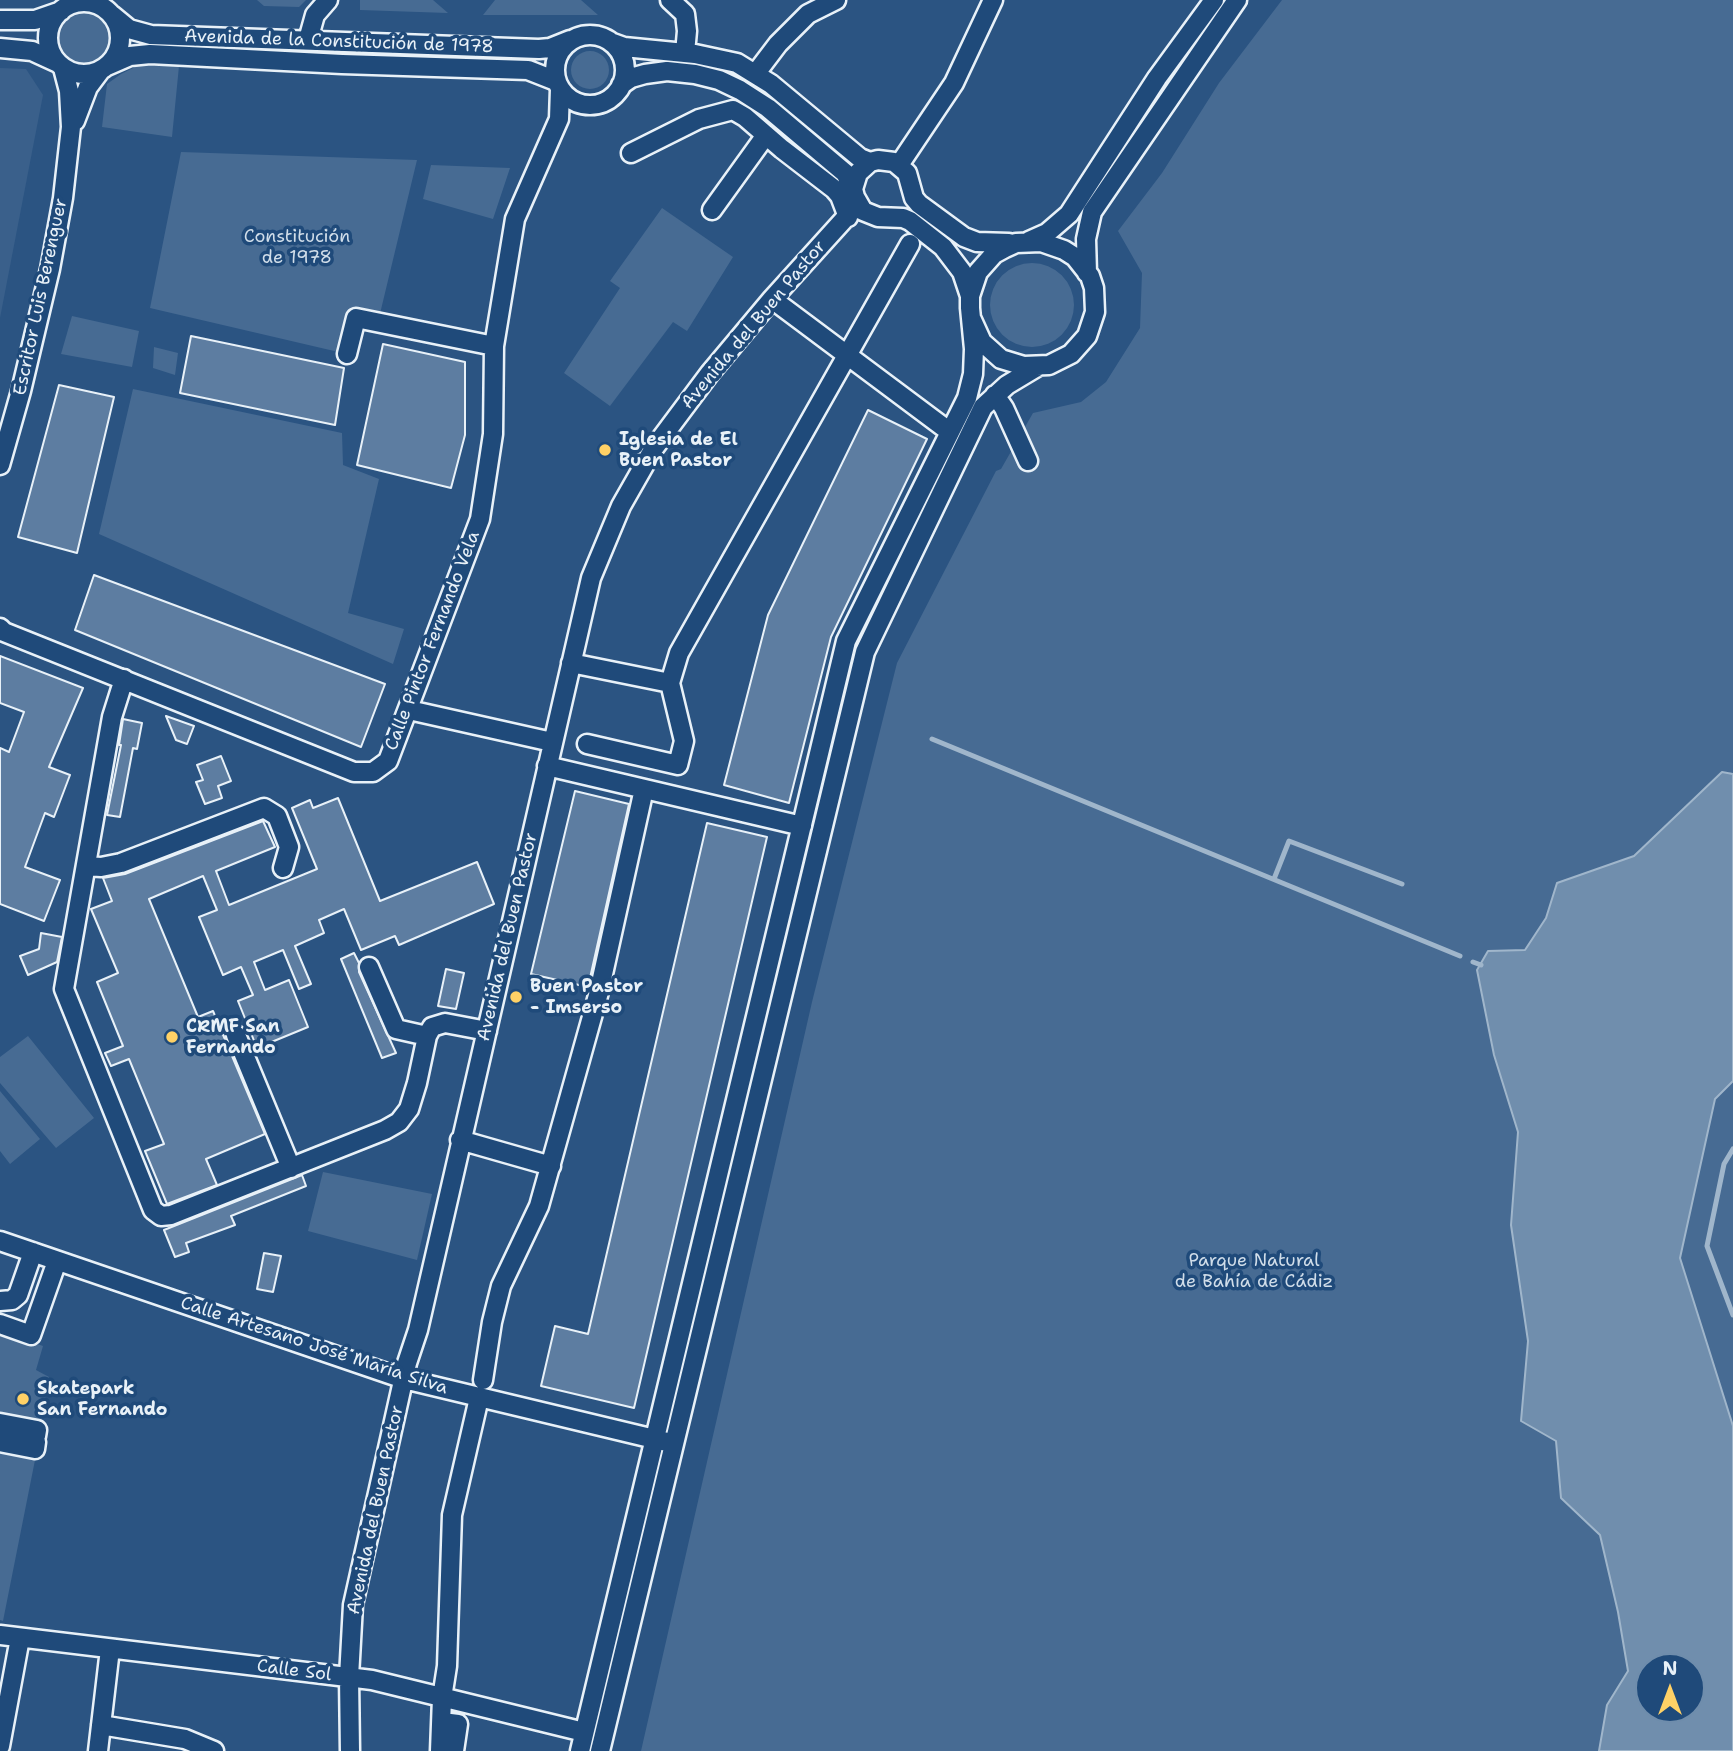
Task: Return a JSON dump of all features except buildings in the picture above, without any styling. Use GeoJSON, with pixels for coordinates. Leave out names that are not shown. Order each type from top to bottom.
{"type":"FeatureCollection","features":[{"type":"Feature","properties":{"kind":"street"},"geometry":{"type":"LineString","coordinates":[[308,40],[315,15],[328,0]]}},
{"type":"Feature","properties":{"kind":"street"},"geometry":{"type":"LineString","coordinates":[[670,0],[685,13],[685,53]]}},
{"type":"Feature","properties":{"kind":"street"},"geometry":{"type":"LineString","coordinates":[[756,73],[778,44],[808,14],[836,0]]}},
{"type":"Feature","properties":{"kind":"street"},"geometry":{"type":"LineString","coordinates":[[899,165],[954,83],[993,0]]}},
{"type":"Feature","properties":{"kind":"street"},"geometry":{"type":"LineString","coordinates":[[970,296],[978,272],[994,254],[1046,233],[1069,214],[1157,78],[1214,0]]}},
{"type":"Feature","properties":{"kind":"street"},"geometry":{"type":"LineString","coordinates":[[972,320],[982,342],[1001,359],[1024,366],[1049,365],[1071,354],[1087,335],[1093,324],[1096,300],[1087,273],[1086,239],[1092,212],[1237,0]]}},
{"type":"Feature","properties":{"kind":"street"},"geometry":{"type":"LineString","coordinates":[[0,20],[36,20],[67,5],[87,2],[106,8],[120,32],[118,51],[104,69],[81,74],[32,51],[0,48]]}},
{"type":"Feature","properties":{"kind":"street"},"geometry":{"type":"LineString","coordinates":[[60,65],[51,54],[48,35],[50,26],[67,5]]}},
{"type":"Feature","properties":{"kind":"street","name":"Avenida de la Constitución de 1978"},"geometry":{"type":"LineString","coordinates":[[106,8],[129,29],[151,35],[539,49],[551,48],[570,40]]}},
{"type":"Feature","properties":{"kind":"street"},"geometry":{"type":"LineString","coordinates":[[592,104],[574,101],[558,85],[555,62],[570,40],[588,35],[605,38],[624,47],[685,53],[737,64],[771,84],[860,158],[870,162],[886,160],[899,165],[907,173],[914,198],[919,204],[964,237],[977,243],[1053,244],[1074,257],[1087,273]]}},
{"type":"Feature","properties":{"kind":"street"},"geometry":{"type":"LineString","coordinates":[[613,43],[623,58],[625,67],[621,85]]}},
{"type":"Feature","properties":{"kind":"street","name":"Avenida de la Constitución de 1978"},"geometry":{"type":"LineString","coordinates":[[104,69],[130,56],[150,54],[528,70],[558,85]]}},
{"type":"Feature","properties":{"kind":"street","name":"Escritor Luis Berenguer"},"geometry":{"type":"LineString","coordinates":[[0,465],[50,269],[63,198],[71,127],[69,91],[60,65]]}},
{"type":"Feature","properties":{"kind":"street","name":"Escritor Luis Berenguer"},"geometry":{"type":"LineString","coordinates":[[71,127],[88,87],[104,69]]}},
{"type":"Feature","properties":{"kind":"street"},"geometry":{"type":"LineString","coordinates":[[559,119],[568,118],[592,104],[609,99],[631,78],[645,74],[667,71],[719,80],[768,108],[845,173],[853,203]]}},
{"type":"Feature","properties":{"kind":"street","name":"Calle Pintor Fernando Vela"},"geometry":{"type":"LineString","coordinates":[[1,631],[354,772],[373,772],[388,761],[480,519],[493,435],[494,346],[515,219],[559,119],[558,85]]}},
{"type":"Feature","properties":{"kind":"street"},"geometry":{"type":"LineString","coordinates":[[580,1751],[846,641],[967,398],[973,374],[974,349],[970,296],[962,272],[943,247],[903,218],[870,215],[841,196],[746,117],[733,110],[699,119],[631,153]]}},
{"type":"Feature","properties":{"kind":"street"},"geometry":{"type":"LineString","coordinates":[[712,210],[766,135]]}},
{"type":"Feature","properties":{"kind":"street"},"geometry":{"type":"LineString","coordinates":[[853,203],[858,173],[870,162]]}},
{"type":"Feature","properties":{"kind":"street"},"geometry":{"type":"LineString","coordinates":[[886,217],[901,211],[912,188]]}},
{"type":"Feature","properties":{"kind":"street","name":"Avenida del Buen Pastor"},"geometry":{"type":"LineString","coordinates":[[350,1751],[349,1677],[353,1605],[591,579],[621,506],[654,449],[710,373],[853,203]]}},
{"type":"Feature","properties":{"kind":"street"},"geometry":{"type":"LineString","coordinates":[[587,744],[678,765],[684,741],[670,683],[679,653],[909,244]]}},
{"type":"Feature","properties":{"kind":"street"},"geometry":{"type":"LineString","coordinates":[[772,299],[950,432]]}},
{"type":"Feature","properties":{"kind":"street"},"geometry":{"type":"LineString","coordinates":[[346,354],[356,318],[494,346]]}},
{"type":"Feature","properties":{"kind":"street"},"geometry":{"type":"LineString","coordinates":[[600,1751],[865,652],[983,407],[1017,378],[1037,367]]}},
{"type":"Feature","properties":{"kind":"street"},"geometry":{"type":"LineString","coordinates":[[995,395],[1004,408],[1028,461]]}},
{"type":"Feature","properties":{"kind":"street"},"geometry":{"type":"LineString","coordinates":[[571,663],[670,683]]}},
{"type":"Feature","properties":{"kind":"street"},"geometry":{"type":"LineString","coordinates":[[124,678],[112,718],[64,989],[153,1210],[161,1216],[171,1215],[385,1130],[399,1122],[409,1109],[427,1035],[432,1027],[440,1023],[487,1031]]}},
{"type":"Feature","properties":{"kind":"street"},"geometry":{"type":"LineString","coordinates":[[409,710],[552,742]]}},
{"type":"Feature","properties":{"kind":"street"},"geometry":{"type":"LineString","coordinates":[[547,766],[803,826]]}},
{"type":"Feature","properties":{"kind":"street"},"geometry":{"type":"LineString","coordinates":[[440,1751],[442,1699],[447,1666],[452,1515],[481,1389],[492,1322],[501,1286],[539,1206],[551,1166],[599,992],[645,789]]}},
{"type":"Feature","properties":{"kind":"street"},"geometry":{"type":"LineString","coordinates":[[86,866],[101,867],[121,863],[264,808],[277,816],[289,847],[283,868]]}},
{"type":"Feature","properties":{"kind":"street"},"geometry":{"type":"LineString","coordinates":[[369,967],[396,1029],[427,1035]]}},
{"type":"Feature","properties":{"kind":"street"},"geometry":{"type":"LineString","coordinates":[[236,1035],[291,1168]]}},
{"type":"Feature","properties":{"kind":"street"},"geometry":{"type":"LineString","coordinates":[[460,1140],[551,1166]]}},
{"type":"Feature","properties":{"kind":"street","name":"Calle Artesano José María Silva"},"geometry":{"type":"LineString","coordinates":[[0,1241],[404,1379],[481,1389],[674,1443]]}},
{"type":"Feature","properties":{"kind":"street"},"geometry":{"type":"LineString","coordinates":[[0,1301],[12,1300],[18,1295],[33,1252]]}},
{"type":"Feature","properties":{"kind":"street"},"geometry":{"type":"LineString","coordinates":[[0,1324],[31,1335],[57,1261]]}},
{"type":"Feature","properties":{"kind":"street"},"geometry":{"type":"LineString","coordinates":[[0,1423],[37,1430],[36,1437],[0,1429]]}},
{"type":"Feature","properties":{"kind":"street"},"geometry":{"type":"LineString","coordinates":[[0,1436],[36,1442],[35,1448],[0,1442]]}},
{"type":"Feature","properties":{"kind":"street","name":"Calle Sol"},"geometry":{"type":"LineString","coordinates":[[0,1634],[372,1680],[584,1732]]}},
{"type":"Feature","properties":{"kind":"street"},"geometry":{"type":"LineString","coordinates":[[0,1746],[20,1638]]}},
{"type":"Feature","properties":{"kind":"street"},"geometry":{"type":"LineString","coordinates":[[98,1751],[110,1649]]}},
{"type":"Feature","properties":{"kind":"street"},"geometry":{"type":"LineString","coordinates":[[442,1722],[458,1724],[454,1751]]}},
{"type":"Feature","properties":{"kind":"street"},"geometry":{"type":"LineString","coordinates":[[101,1725],[185,1739],[214,1751]]}},
{"type":"Feature","properties":{"kind":"shaded area"},"geometry":{"type":"Polygon","coordinates":[[[0,68],[26,69],[43,95],[0,318],[0,68]]]}},
{"type":"Feature","properties":{"kind":"shaded area"},"geometry":{"type":"Polygon","coordinates":[[[1722,772],[1733,774],[1733,1081],[1715,1099],[1680,1258],[1733,1426],[1733,1751],[1599,1751],[1607,1705],[1628,1671],[1618,1612],[1600,1535],[1561,1498],[1556,1441],[1521,1421],[1528,1341],[1511,1225],[1518,1132],[1494,1055],[1477,970],[1488,951],[1525,950],[1546,918],[1557,883],[1634,856],[1722,772]]]}},
{"type":"Feature","properties":{"kind":"green space"},"geometry":{"type":"Polygon","coordinates":[[[257,0],[306,0],[299,7],[264,6],[257,0]]]}},
{"type":"Feature","properties":{"kind":"green space"},"geometry":{"type":"Polygon","coordinates":[[[360,0],[433,0],[448,13],[360,10],[360,0]]]}},
{"type":"Feature","properties":{"kind":"green space"},"geometry":{"type":"Polygon","coordinates":[[[495,0],[581,0],[598,15],[483,15],[495,0]]]}},
{"type":"Feature","properties":{"kind":"green space","name":"Parque Natural de Bahía de Cádiz"},"geometry":{"type":"Polygon","coordinates":[[[1282,0],[1733,0],[1733,1751],[641,1751],[812,1002],[897,663],[996,471],[1001,469],[1033,413],[1081,402],[1106,382],[1140,328],[1142,273],[1118,231],[1162,173],[1219,83],[1282,0]]]}},
{"type":"Feature","properties":{"kind":"green space"},"geometry":{"type":"Polygon","coordinates":[[[84,13],[102,20],[109,38],[102,56],[84,63],[66,56],[59,38],[66,20],[84,13]]]}},
{"type":"Feature","properties":{"kind":"green space"},"geometry":{"type":"Polygon","coordinates":[[[590,51],[604,56],[609,70],[604,84],[590,89],[576,84],[571,70],[576,56],[590,51]]]}},
{"type":"Feature","properties":{"kind":"green space"},"geometry":{"type":"Polygon","coordinates":[[[139,65],[179,66],[172,137],[102,127],[107,84],[139,65]]]}},
{"type":"Feature","properties":{"kind":"green space","name":"Constitución de 1978"},"geometry":{"type":"Polygon","coordinates":[[[181,152],[417,160],[378,322],[356,318],[347,354],[150,308],[181,152]]]}},
{"type":"Feature","properties":{"kind":"green space"},"geometry":{"type":"Polygon","coordinates":[[[431,165],[510,168],[493,219],[423,199],[431,165]]]}},
{"type":"Feature","properties":{"kind":"green space"},"geometry":{"type":"Polygon","coordinates":[[[662,208],[733,257],[687,331],[673,322],[610,406],[564,373],[620,288],[610,281],[662,208]]]}},
{"type":"Feature","properties":{"kind":"green space"},"geometry":{"type":"Polygon","coordinates":[[[1024,263],[1040,263],[1056,270],[1067,281],[1074,297],[1071,321],[1062,335],[1040,347],[1024,347],[1008,340],[997,329],[990,313],[990,297],[997,281],[1008,270],[1024,263]]]}},
{"type":"Feature","properties":{"kind":"green space"},"geometry":{"type":"Polygon","coordinates":[[[72,316],[139,331],[132,367],[61,354],[72,316]]]}},
{"type":"Feature","properties":{"kind":"green space"},"geometry":{"type":"Polygon","coordinates":[[[154,347],[178,353],[175,375],[153,368],[154,347]]]}},
{"type":"Feature","properties":{"kind":"green space"},"geometry":{"type":"Polygon","coordinates":[[[133,389],[342,433],[343,465],[379,479],[348,613],[404,629],[393,664],[99,534],[133,389]]]}},
{"type":"Feature","properties":{"kind":"green space"},"geometry":{"type":"Polygon","coordinates":[[[28,1036],[94,1118],[56,1148],[0,1083],[0,1057],[28,1036]]]}},
{"type":"Feature","properties":{"kind":"green space"},"geometry":{"type":"Polygon","coordinates":[[[0,1091],[40,1139],[10,1164],[0,1151],[0,1091]]]}},
{"type":"Feature","properties":{"kind":"green space"},"geometry":{"type":"Polygon","coordinates":[[[323,1172],[432,1194],[417,1260],[308,1231],[323,1172]]]}},
{"type":"Feature","properties":{"kind":"green space","name":"Skatepark San Fernando"},"geometry":{"type":"Polygon","coordinates":[[[0,1331],[43,1346],[36,1370],[49,1377],[40,1428],[0,1420],[0,1331]]]}},
{"type":"Feature","properties":{"kind":"green space"},"geometry":{"type":"Polygon","coordinates":[[[0,1449],[36,1455],[3,1621],[0,1620],[0,1449]]]}},
{"type":"Feature","properties":{"kind":"waterway"},"geometry":{"type":"LineString","coordinates":[[932,739],[1460,956]]}},
{"type":"Feature","properties":{"kind":"waterway"},"geometry":{"type":"LineString","coordinates":[[1274,879],[1289,841],[1402,884]]}},
{"type":"Feature","properties":{"kind":"waterway"},"geometry":{"type":"LineString","coordinates":[[1473,962],[1481,965]]}},
{"type":"Feature","properties":{"kind":"waterway"},"geometry":{"type":"LineString","coordinates":[[1733,1149],[1724,1164],[1707,1246],[1733,1315]]}},
{"type":"Feature","properties":{"kind":"place","name":"Iglesia de El Buen Pastor"},"geometry":{"type":"Point","coordinates":[605,450]}},
{"type":"Feature","properties":{"kind":"place","name":"Buen Pastor - Imserso"},"geometry":{"type":"Point","coordinates":[516,997]}},
{"type":"Feature","properties":{"kind":"place","name":"CRMF San Fernando"},"geometry":{"type":"Point","coordinates":[172,1037]}},
{"type":"Feature","properties":{"kind":"place","name":"Skatepark San Fernando"},"geometry":{"type":"Point","coordinates":[23,1399]}}]}
